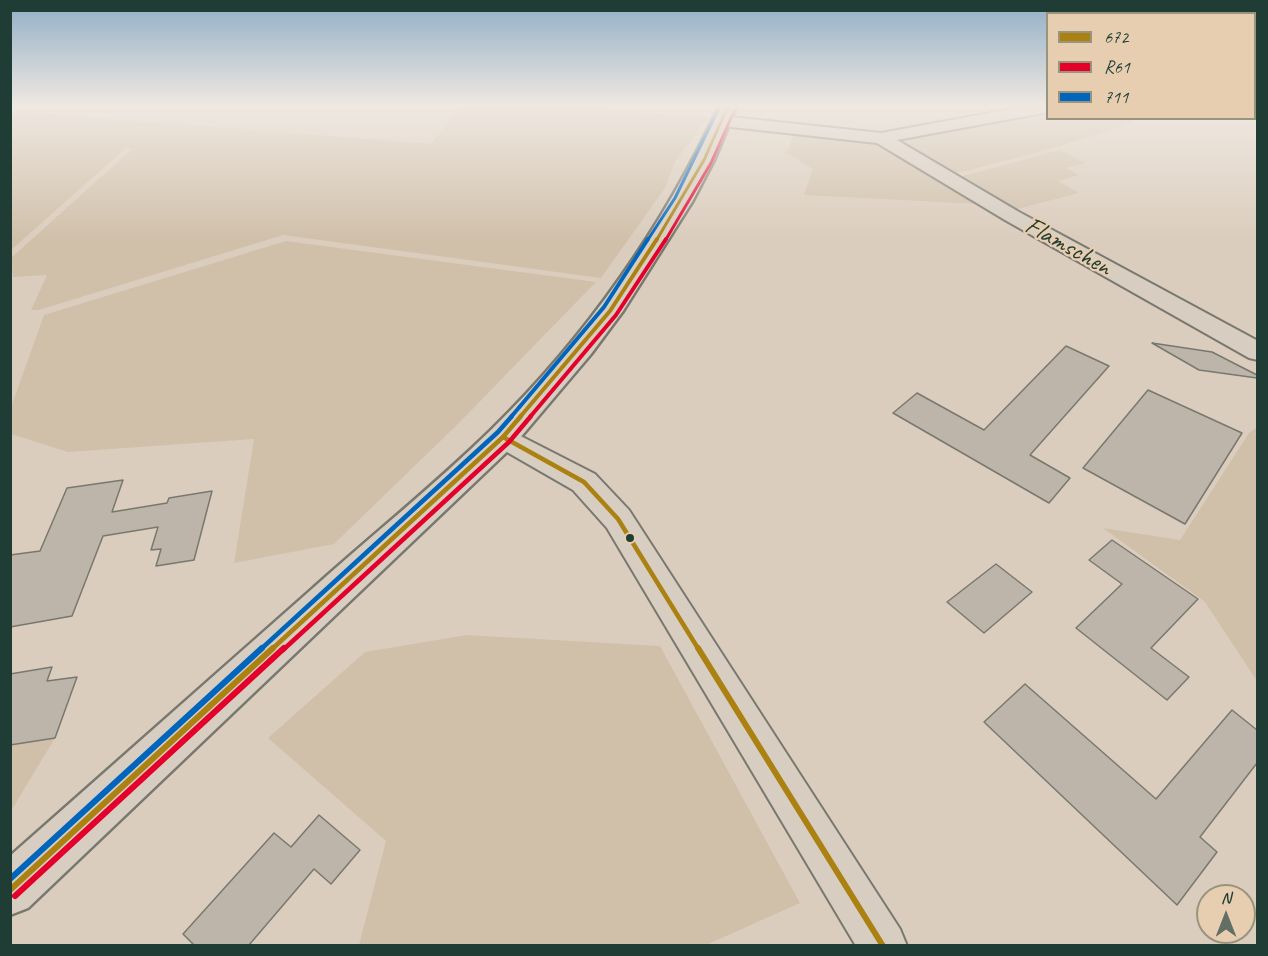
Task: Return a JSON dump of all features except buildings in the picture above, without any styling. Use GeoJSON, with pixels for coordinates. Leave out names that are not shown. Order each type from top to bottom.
{"type":"FeatureCollection","features":[{"type":"Feature","properties":{"kind":"main road"},"geometry":{"type":"LineString","coordinates":[[10,890],[503,437],[581,348],[610,311],[681,201],[709,151]]}},
{"type":"Feature","properties":{"kind":"street","name":"Flamschen"},"geometry":{"type":"LineString","coordinates":[[902,151],[1012,216],[1257,352]]}},
{"type":"Feature","properties":{"kind":"street"},"geometry":{"type":"LineString","coordinates":[[503,437],[584,482],[618,519],[883,945]]}},
{"type":"Feature","properties":{"kind":"shaded area"},"geometry":{"type":"Polygon","coordinates":[[[11,151],[123,151],[11,250],[11,151]]]}},
{"type":"Feature","properties":{"kind":"shaded area"},"geometry":{"type":"Polygon","coordinates":[[[130,151],[683,151],[675,162],[665,188],[601,278],[283,235],[39,310],[31,310],[47,275],[13,277],[11,258],[130,151]]]}},
{"type":"Feature","properties":{"kind":"shaded area"},"geometry":{"type":"Polygon","coordinates":[[[788,151],[890,151],[979,204],[804,195],[813,169],[787,153],[788,151]]]}},
{"type":"Feature","properties":{"kind":"shaded area"},"geometry":{"type":"Polygon","coordinates":[[[915,151],[1044,151],[954,174],[915,151]]]}},
{"type":"Feature","properties":{"kind":"shaded area"},"geometry":{"type":"Polygon","coordinates":[[[1058,151],[1085,163],[1066,168],[1079,175],[1058,181],[1079,193],[1017,209],[959,177],[1058,151]]]}},
{"type":"Feature","properties":{"kind":"shaded area"},"geometry":{"type":"Polygon","coordinates":[[[286,241],[596,282],[458,424],[334,544],[234,563],[254,439],[68,452],[11,434],[11,407],[44,315],[286,241]]]}},
{"type":"Feature","properties":{"kind":"shaded area"},"geometry":{"type":"Polygon","coordinates":[[[1257,427],[1257,681],[1205,602],[1103,528],[1180,540],[1249,433],[1257,427]]]}},
{"type":"Feature","properties":{"kind":"shaded area"},"geometry":{"type":"Polygon","coordinates":[[[467,635],[660,646],[800,903],[706,945],[359,945],[386,841],[268,738],[365,652],[467,635]]]}},
{"type":"Feature","properties":{"kind":"shaded area"},"geometry":{"type":"Polygon","coordinates":[[[55,738],[11,811],[11,745],[55,738]]]}},
{"type":"Feature","properties":{"kind":"transit line","name":"711"},"geometry":{"type":"LineString","coordinates":[[10,879],[498,432],[604,307],[675,198],[700,151]]}},
{"type":"Feature","properties":{"kind":"transit line","name":"672"},"geometry":{"type":"LineString","coordinates":[[10,890],[503,437],[610,311],[681,202],[708,151]]}},
{"type":"Feature","properties":{"kind":"transit line","name":"R61"},"geometry":{"type":"LineString","coordinates":[[15,896],[509,442],[616,315],[688,206],[717,151]]}},
{"type":"Feature","properties":{"kind":"transit line","name":"672"},"geometry":{"type":"LineString","coordinates":[[503,437],[584,482],[618,519],[883,946]]}}]}
